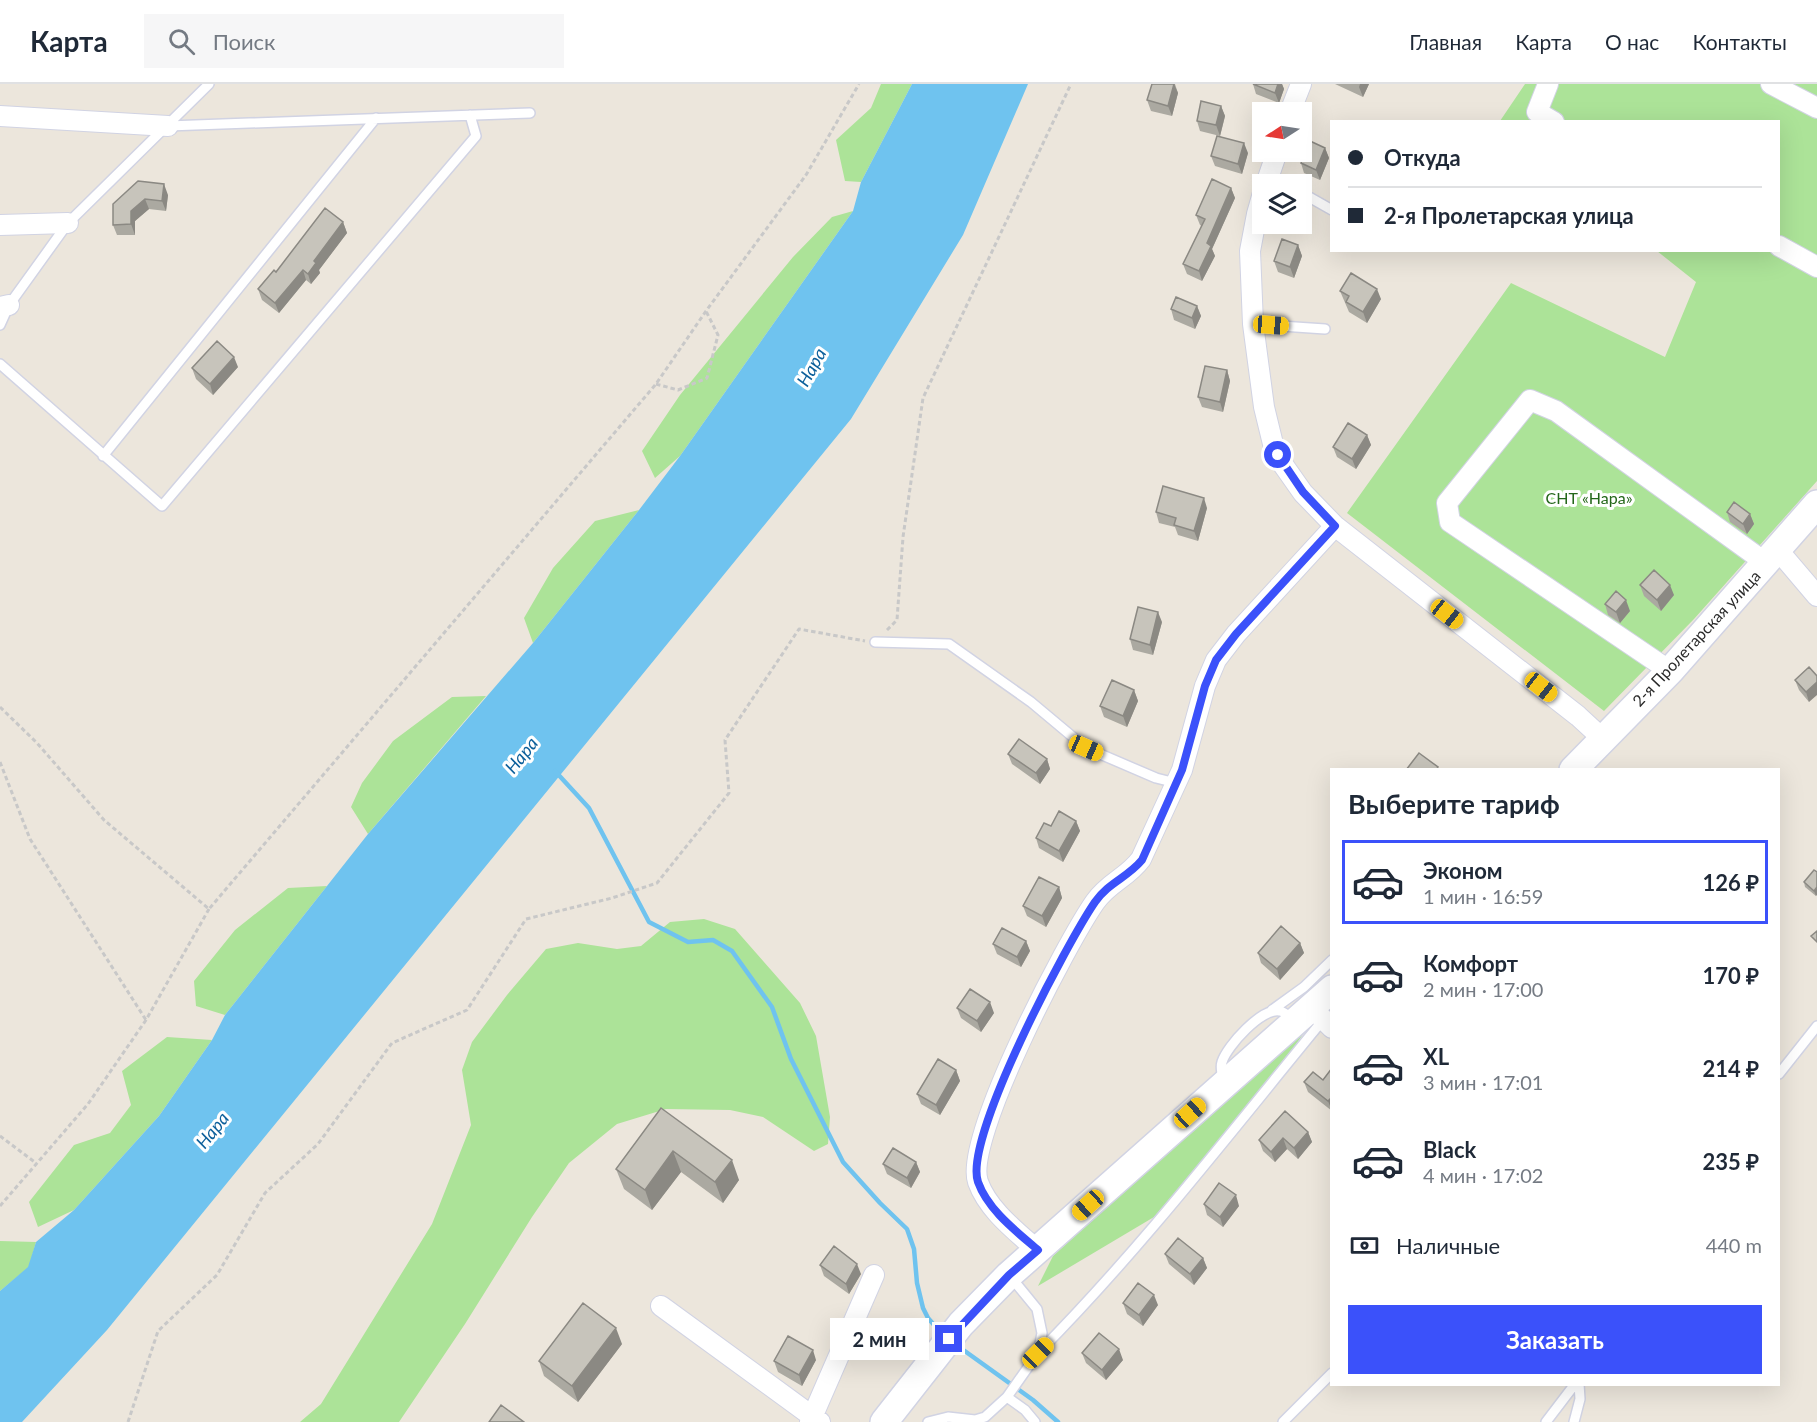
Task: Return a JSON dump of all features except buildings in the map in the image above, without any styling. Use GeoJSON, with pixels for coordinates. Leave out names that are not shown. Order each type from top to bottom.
{"type":"FeatureCollection","features":[{"type":"Feature","properties":{"kind":"main road","name":"2-я Пролетарская улица"},"geometry":{"type":"LineString","coordinates":[[1576,768],[1670,671],[1771,556],[1815,510]]}},
{"type":"Feature","properties":{"kind":"main road"},"geometry":{"type":"LineString","coordinates":[[885,1422],[961,1324],[1009,1275],[1224,1083],[1315,1018],[1330,992]]}},
{"type":"Feature","properties":{"kind":"street"},"geometry":{"type":"LineString","coordinates":[[1294,102],[1301,84]]}},
{"type":"Feature","properties":{"kind":"street"},"geometry":{"type":"LineString","coordinates":[[1548,84],[1537,112],[1551,120]]}},
{"type":"Feature","properties":{"kind":"street"},"geometry":{"type":"LineString","coordinates":[[1771,84],[1817,108]]}},
{"type":"Feature","properties":{"kind":"street"},"geometry":{"type":"LineString","coordinates":[[0,116],[168,126]]}},
{"type":"Feature","properties":{"kind":"street"},"geometry":{"type":"LineString","coordinates":[[0,225],[68,223]]}},
{"type":"Feature","properties":{"kind":"street"},"geometry":{"type":"LineString","coordinates":[[1253,234],[1250,251],[1253,324],[1264,407],[1273,444],[1284,466],[1303,492],[1335,526],[1578,716],[1603,739]]}},
{"type":"Feature","properties":{"kind":"street"},"geometry":{"type":"LineString","coordinates":[[1780,247],[1817,267]]}},
{"type":"Feature","properties":{"kind":"street"},"geometry":{"type":"LineString","coordinates":[[1670,671],[1450,522],[1447,503],[1530,400],[1556,411],[1771,556],[1817,596]]}},
{"type":"Feature","properties":{"kind":"street"},"geometry":{"type":"LineString","coordinates":[[1038,1250],[986,1199],[977,1179],[978,1151],[995,1098],[1052,974],[1095,902],[1111,884],[1132,871],[1142,860],[1182,770],[1205,686],[1216,660],[1236,634],[1335,526]]}},
{"type":"Feature","properties":{"kind":"street"},"geometry":{"type":"LineString","coordinates":[[662,1306],[814,1420],[874,1275]]}},
{"type":"Feature","properties":{"kind":"lane"},"geometry":{"type":"LineString","coordinates":[[0,325],[4,306],[68,223],[209,84]]}},
{"type":"Feature","properties":{"kind":"lane"},"geometry":{"type":"LineString","coordinates":[[168,126],[530,113]]}},
{"type":"Feature","properties":{"kind":"lane"},"geometry":{"type":"LineString","coordinates":[[0,364],[162,506],[476,136],[470,115]]}},
{"type":"Feature","properties":{"kind":"lane"},"geometry":{"type":"LineString","coordinates":[[103,456],[376,118]]}},
{"type":"Feature","properties":{"kind":"lane"},"geometry":{"type":"LineString","coordinates":[[1312,199],[1330,209]]}},
{"type":"Feature","properties":{"kind":"lane"},"geometry":{"type":"LineString","coordinates":[[1253,324],[1325,329]]}},
{"type":"Feature","properties":{"kind":"lane"},"geometry":{"type":"LineString","coordinates":[[875,642],[949,644],[1031,702],[1086,748],[1156,778],[1176,783]]}},
{"type":"Feature","properties":{"kind":"lane"},"geometry":{"type":"LineString","coordinates":[[1224,1083],[1222,1062],[1232,1043],[1254,1022],[1304,987],[1330,962]]}},
{"type":"Feature","properties":{"kind":"lane"},"geometry":{"type":"LineString","coordinates":[[928,1422],[948,1417],[975,1420],[986,1417],[1007,1396],[1038,1353],[1074,1317],[1168,1208],[1315,1018],[1280,1010],[1269,1012]]}},
{"type":"Feature","properties":{"kind":"lane"},"geometry":{"type":"LineString","coordinates":[[1780,1073],[1817,1026]]}},
{"type":"Feature","properties":{"kind":"lane"},"geometry":{"type":"LineString","coordinates":[[1009,1275],[1037,1309],[1042,1333],[1038,1353]]}},
{"type":"Feature","properties":{"kind":"lane"},"geometry":{"type":"LineString","coordinates":[[1283,1422],[1330,1375]]}},
{"type":"Feature","properties":{"kind":"lane"},"geometry":{"type":"LineString","coordinates":[[1546,1422],[1575,1386]]}},
{"type":"Feature","properties":{"kind":"lane"},"geometry":{"type":"LineString","coordinates":[[1574,1422],[1580,1399],[1577,1386]]}},
{"type":"Feature","properties":{"kind":"lane"},"geometry":{"type":"LineString","coordinates":[[1007,1396],[1025,1410],[1035,1422]]}},
{"type":"Feature","properties":{"kind":"path"},"geometry":{"type":"LineString","coordinates":[[0,1206],[88,1104],[146,1020],[210,909],[656,384],[706,311],[806,175],[859,84]]}},
{"type":"Feature","properties":{"kind":"path"},"geometry":{"type":"LineString","coordinates":[[128,1422],[158,1331],[218,1275],[265,1193],[318,1144],[392,1043],[467,1010],[526,919],[612,898],[657,883],[729,793],[724,740],[799,629],[875,642],[897,620],[903,537],[923,398],[1071,84]]}},
{"type":"Feature","properties":{"kind":"path"},"geometry":{"type":"LineString","coordinates":[[656,384],[678,390],[707,378],[718,335],[706,311]]}},
{"type":"Feature","properties":{"kind":"path"},"geometry":{"type":"LineString","coordinates":[[0,707],[37,743],[104,820],[210,909]]}},
{"type":"Feature","properties":{"kind":"path"},"geometry":{"type":"LineString","coordinates":[[0,762],[30,839],[146,1020]]}},
{"type":"Feature","properties":{"kind":"path"},"geometry":{"type":"LineString","coordinates":[[0,1136],[36,1163]]}},
{"type":"Feature","properties":{"kind":"green space"},"geometry":{"type":"Polygon","coordinates":[[[881,84],[912,84],[861,182],[845,181],[836,140],[871,108],[881,84]]]}},
{"type":"Feature","properties":{"kind":"green space","name":"СНТ «Нара»"},"geometry":{"type":"Polygon","coordinates":[[[1525,84],[1817,84],[1817,481],[1694,619],[1604,711],[1347,513],[1511,283],[1665,357],[1696,282],[1658,252],[1780,252],[1780,120],[1501,120],[1525,84]]]}},
{"type":"Feature","properties":{"kind":"green space"},"geometry":{"type":"Polygon","coordinates":[[[853,211],[680,456],[655,478],[642,451],[680,395],[793,257],[832,217],[853,211]]]}},
{"type":"Feature","properties":{"kind":"green space"},"geometry":{"type":"Polygon","coordinates":[[[639,510],[533,643],[524,618],[553,568],[595,521],[639,510]]]}},
{"type":"Feature","properties":{"kind":"green space"},"geometry":{"type":"Polygon","coordinates":[[[486,696],[368,834],[351,807],[362,783],[393,741],[452,697],[486,696]]]}},
{"type":"Feature","properties":{"kind":"green space"},"geometry":{"type":"Polygon","coordinates":[[[327,886],[225,1015],[196,1006],[194,981],[235,930],[288,888],[327,886]]]}},
{"type":"Feature","properties":{"kind":"green space"},"geometry":{"type":"Polygon","coordinates":[[[704,919],[735,929],[800,1003],[816,1036],[830,1117],[828,1144],[814,1151],[763,1117],[730,1110],[666,1109],[617,1124],[569,1163],[399,1422],[300,1422],[321,1404],[432,1224],[471,1125],[462,1070],[472,1042],[507,995],[546,949],[578,943],[617,949],[641,946],[670,922],[704,919]]]}},
{"type":"Feature","properties":{"kind":"green space"},"geometry":{"type":"Polygon","coordinates":[[[1307,1028],[1264,1093],[1154,1217],[1038,1286],[1053,1256],[1194,1126],[1307,1028]]]}},
{"type":"Feature","properties":{"kind":"green space"},"geometry":{"type":"Polygon","coordinates":[[[167,1037],[212,1040],[159,1116],[74,1210],[38,1227],[29,1202],[74,1145],[110,1133],[131,1105],[122,1071],[167,1037]]]}},
{"type":"Feature","properties":{"kind":"green space"},"geometry":{"type":"Polygon","coordinates":[[[0,1241],[36,1242],[29,1267],[0,1291],[0,1241]]]}},
{"type":"Feature","properties":{"kind":"water","name":"Нара"},"geometry":{"type":"Polygon","coordinates":[[[912,84],[1028,84],[963,235],[851,419],[107,1330],[22,1422],[0,1422],[0,1291],[28,1267],[36,1242],[74,1210],[159,1116],[212,1040],[225,1015],[368,834],[533,643],[680,456],[853,211],[861,182],[912,84]]]}},
{"type":"Feature","properties":{"kind":"waterway"},"geometry":{"type":"LineString","coordinates":[[555,771],[589,808],[649,922],[688,942],[713,940],[732,951],[772,1007],[791,1059],[843,1162],[907,1229],[914,1249],[917,1283],[923,1308],[941,1333]]}},
{"type":"Feature","properties":{"kind":"waterway"},"geometry":{"type":"LineString","coordinates":[[955,1344],[1033,1400],[1058,1422]]}},
{"type":"Feature","properties":{"kind":"route"},"geometry":{"type":"LineString","coordinates":[[949,1339],[1009,1275],[1038,1250],[986,1199],[977,1179],[978,1151],[995,1098],[1052,974],[1095,902],[1111,884],[1132,871],[1142,860],[1182,770],[1205,686],[1216,660],[1236,634],[1335,526],[1303,492],[1278,455]]}}]}
